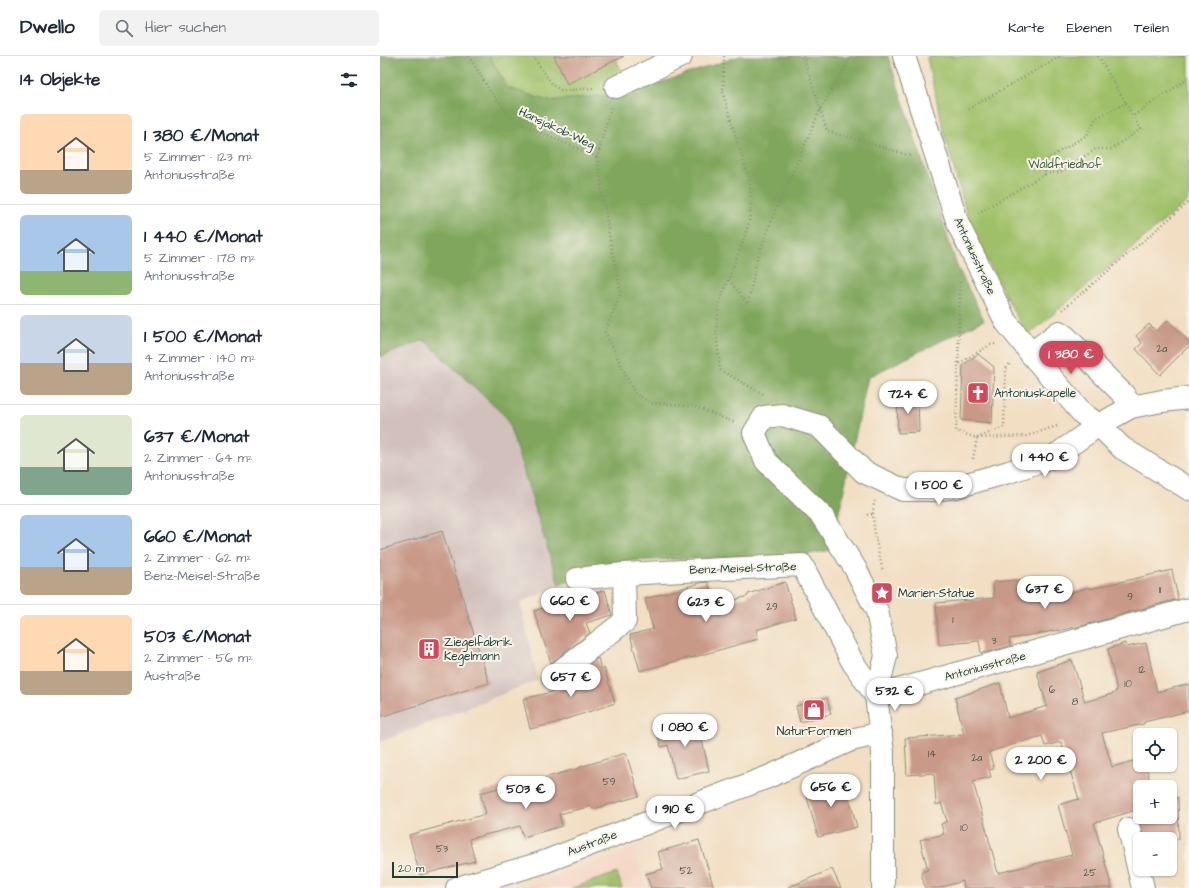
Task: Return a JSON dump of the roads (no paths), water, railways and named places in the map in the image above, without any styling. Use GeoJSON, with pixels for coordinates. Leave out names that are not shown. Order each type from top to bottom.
{"type":"FeatureCollection","features":[{"type":"Feature","properties":{"kind":"street"},"geometry":{"type":"LineString","coordinates":[[616,87],[681,56]]}},
{"type":"Feature","properties":{"kind":"street","name":"Antoniusstraße"},"geometry":{"type":"LineString","coordinates":[[904,56],[958,224],[1006,322],[1027,349],[1083,414],[1099,426],[1122,448],[1189,490]]}},
{"type":"Feature","properties":{"kind":"street"},"geometry":{"type":"LineString","coordinates":[[1027,349],[1059,332],[1066,337],[1124,395],[1131,407]]}},
{"type":"Feature","properties":{"kind":"street"},"geometry":{"type":"LineString","coordinates":[[876,696],[886,656],[877,611],[855,568],[822,516],[766,461],[754,433],[764,417],[782,415],[819,426],[864,472],[903,490],[933,490],[956,487],[1009,472],[1053,457],[1099,426],[1131,407],[1189,398]]}},
{"type":"Feature","properties":{"kind":"street","name":"Benz-Meisel-Straße"},"geometry":{"type":"LineString","coordinates":[[624,574],[802,565],[852,661],[876,696],[883,753],[883,888]]}},
{"type":"Feature","properties":{"kind":"street"},"geometry":{"type":"LineString","coordinates":[[552,677],[625,620],[624,574],[578,579]]}},
{"type":"Feature","properties":{"kind":"street","name":"Antoniusstraße"},"geometry":{"type":"LineString","coordinates":[[876,696],[1189,609]]}},
{"type":"Feature","properties":{"kind":"street","name":"Austraße"},"geometry":{"type":"LineString","coordinates":[[457,888],[541,863],[768,777],[851,740],[881,734]]}},
{"type":"Feature","properties":{"kind":"street"},"geometry":{"type":"LineString","coordinates":[[1129,829],[1143,888]]}},
{"type":"Feature","properties":{"kind":"place","name":"Antoniuskapelle"},"geometry":{"type":"Point","coordinates":[978,393]}},
{"type":"Feature","properties":{"kind":"place","name":"Marien-Statue"},"geometry":{"type":"Point","coordinates":[882,593]}},
{"type":"Feature","properties":{"kind":"place","name":"Ziegelfabrik Kegelmann"},"geometry":{"type":"Point","coordinates":[429,649]}},
{"type":"Feature","properties":{"kind":"place","name":"NaturFormen"},"geometry":{"type":"Point","coordinates":[814,710]}},
{"type":"Feature","properties":{"kind":"park label","name":"Waldfriedhof"},"geometry":{"type":"Point","coordinates":[1065,164]}}]}
